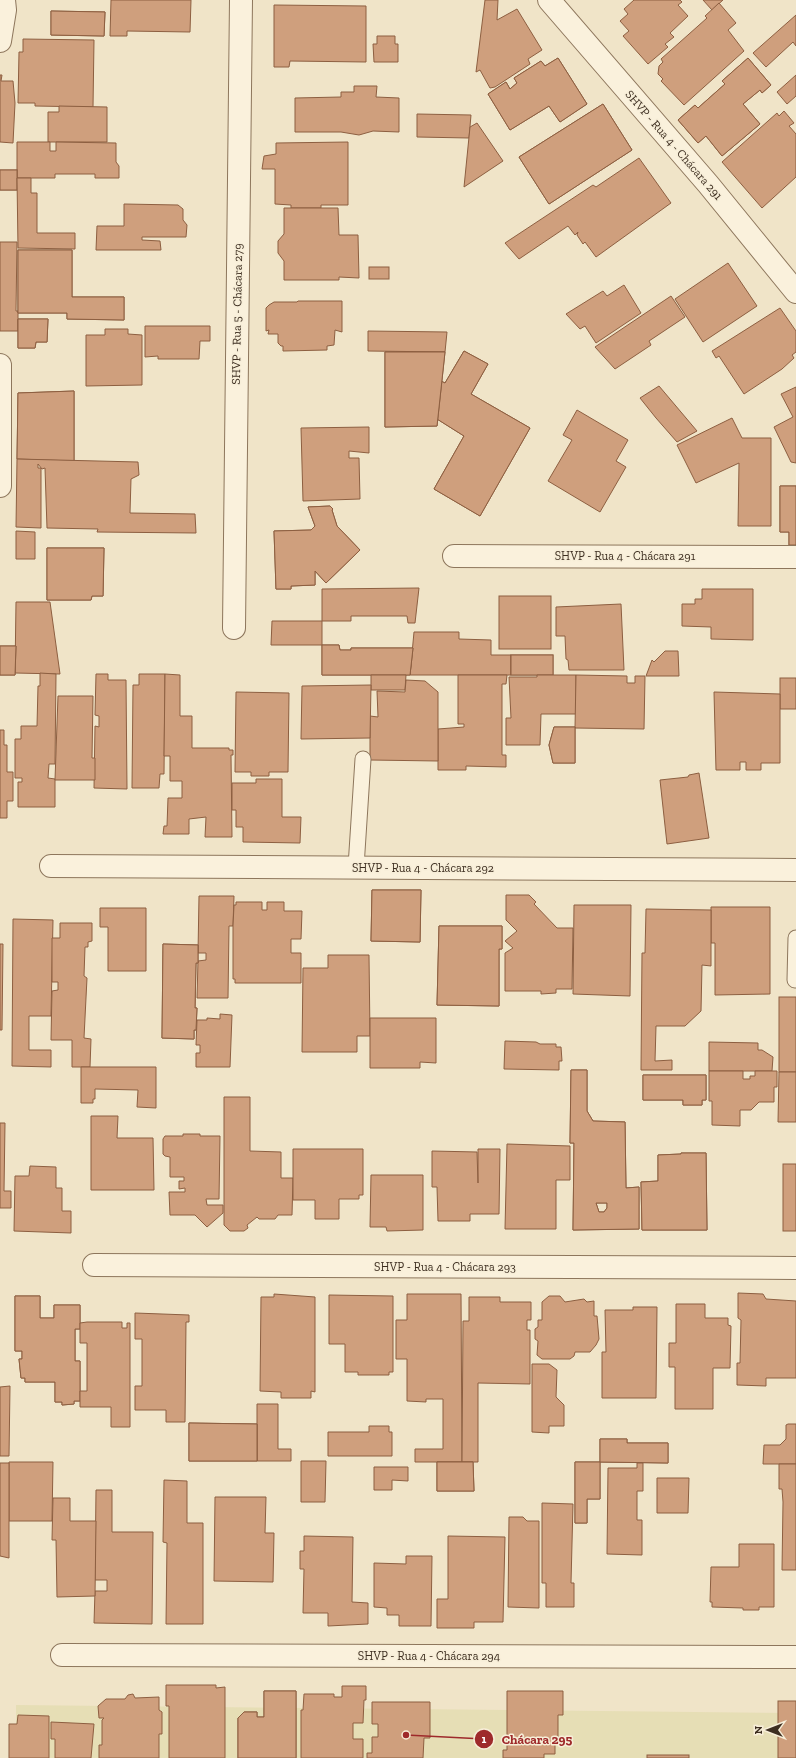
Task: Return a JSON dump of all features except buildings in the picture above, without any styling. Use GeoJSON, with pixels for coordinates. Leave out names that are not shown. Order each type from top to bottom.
{"type":"FeatureCollection","features":[{"type":"Feature","properties":{"kind":"street"},"geometry":{"type":"LineString","coordinates":[[0,41],[5,10],[4,0]]}},
{"type":"Feature","properties":{"kind":"street","name":"SHVP - Rua 5 - Chácara 279"},"geometry":{"type":"LineString","coordinates":[[234,628],[241,0]]}},
{"type":"Feature","properties":{"kind":"street","name":"SHVP - Rua 4 - Chácara 291"},"geometry":{"type":"LineString","coordinates":[[548,0],[708,184],[796,292]]}},
{"type":"Feature","properties":{"kind":"street"},"geometry":{"type":"LineString","coordinates":[[0,365],[0,486]]}},
{"type":"Feature","properties":{"kind":"street","name":"SHVP - Rua 4 - Chácara 291"},"geometry":{"type":"LineString","coordinates":[[454,556],[796,557]]}},
{"type":"Feature","properties":{"kind":"street","name":"SHVP - Rua 4 - Chácara 292"},"geometry":{"type":"LineString","coordinates":[[51,866],[796,870]]}},
{"type":"Feature","properties":{"kind":"street","name":"SHVP - Rua 4 - Chácara 293"},"geometry":{"type":"LineString","coordinates":[[94,1265],[796,1268]]}},
{"type":"Feature","properties":{"kind":"street","name":"SHVP - Rua 4 - Chácara 294"},"geometry":{"type":"LineString","coordinates":[[62,1655],[796,1656]]}},
{"type":"Feature","properties":{"kind":"lane"},"geometry":{"type":"LineString","coordinates":[[356,867],[363,759]]}},
{"type":"Feature","properties":{"kind":"lane"},"geometry":{"type":"LineString","coordinates":[[795,980],[796,938]]}},
{"type":"Feature","properties":{"kind":"shaded area"},"geometry":{"type":"Polygon","coordinates":[[[16,1705],[796,1713],[796,1758],[16,1758],[16,1705]]]}},
{"type":"Feature","properties":{"kind":"place","name":"Chácara 295"},"geometry":{"type":"Point","coordinates":[406,1735]}}]}
